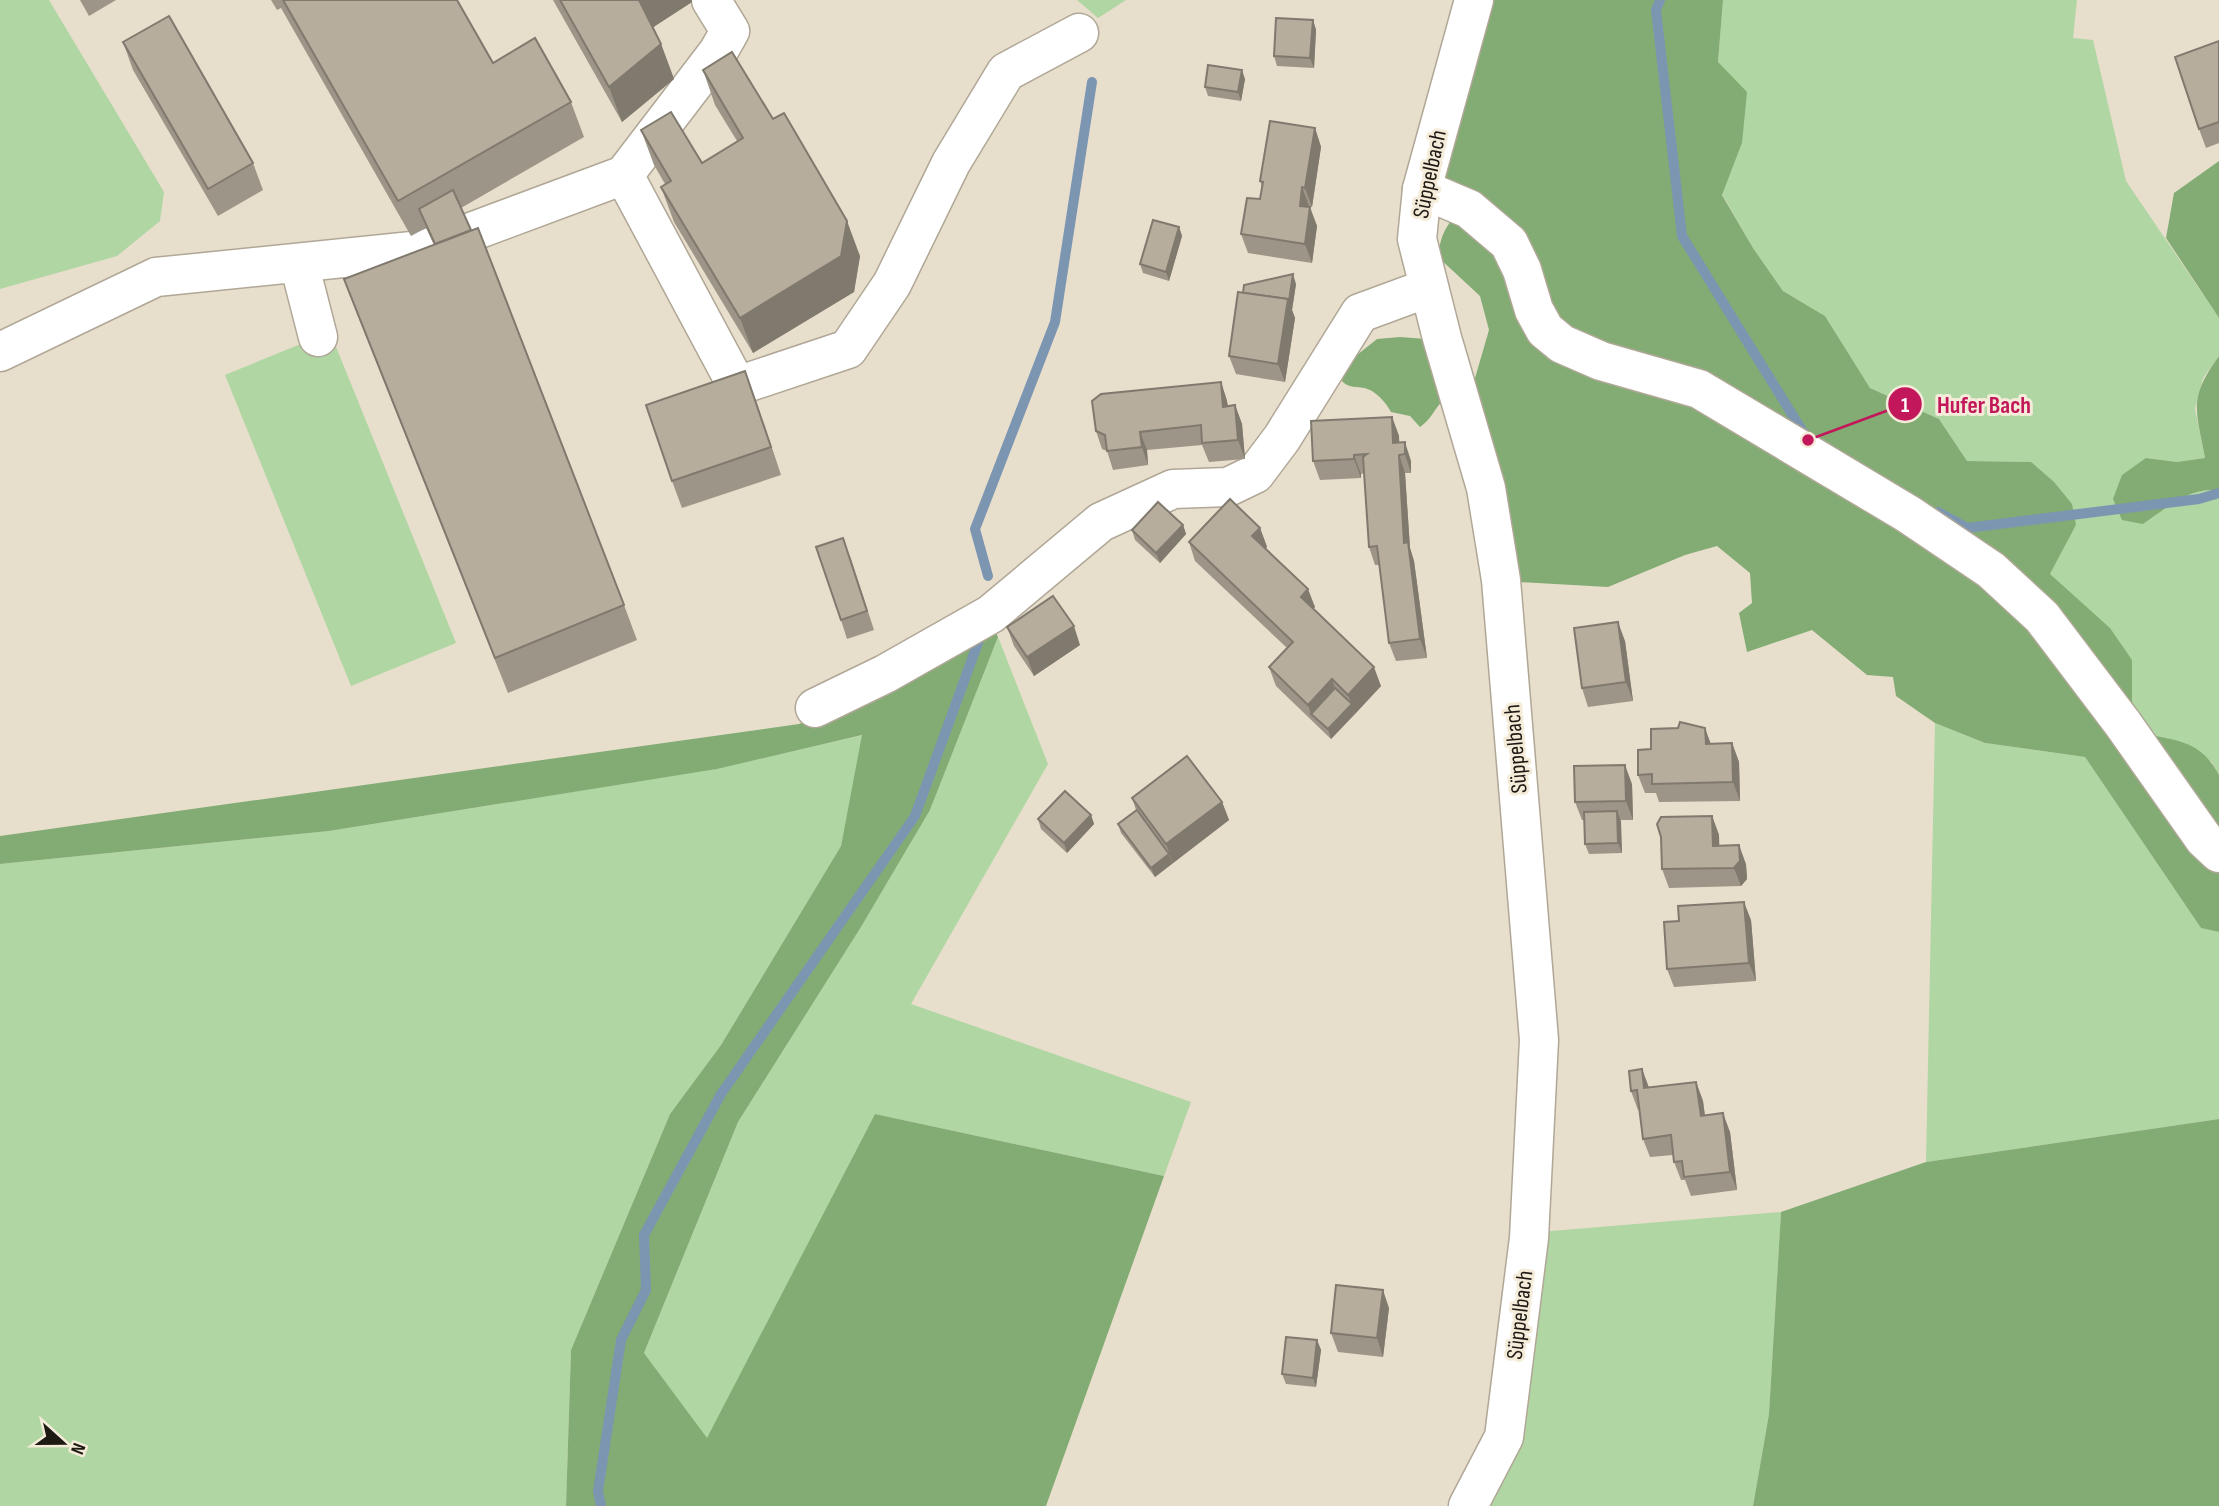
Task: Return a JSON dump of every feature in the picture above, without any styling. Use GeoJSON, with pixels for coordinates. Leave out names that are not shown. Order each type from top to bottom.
{"type":"FeatureCollection","features":[{"type":"Feature","properties":{"kind":"street"},"geometry":{"type":"LineString","coordinates":[[471,232],[624,175],[718,52],[730,31],[710,0]]}},
{"type":"Feature","properties":{"kind":"street","name":"Süppelbach"},"geometry":{"type":"LineString","coordinates":[[1468,1506],[1504,1437],[1529,1238],[1539,1040],[1501,580],[1486,488],[1417,239],[1422,189],[1474,0]]}},
{"type":"Feature","properties":{"kind":"street"},"geometry":{"type":"LineString","coordinates":[[624,175],[737,386],[848,349],[892,284],[951,163],[1006,72],[1079,33]]}},
{"type":"Feature","properties":{"kind":"street"},"geometry":{"type":"LineString","coordinates":[[1422,189],[1469,209],[1509,243],[1522,270],[1534,310],[1545,330],[1562,344],[1601,360],[1699,389],[1908,514],[1991,570],[2042,617],[2123,724],[2204,839],[2219,853]]}},
{"type":"Feature","properties":{"kind":"street"},"geometry":{"type":"LineString","coordinates":[[0,352],[156,277],[422,250],[434,246]]}},
{"type":"Feature","properties":{"kind":"street"},"geometry":{"type":"LineString","coordinates":[[299,263],[318,337]]}},
{"type":"Feature","properties":{"kind":"street"},"geometry":{"type":"LineString","coordinates":[[815,708],[885,674],[991,614],[1101,522],[1173,489],[1228,487],[1255,474],[1282,438],[1360,313],[1429,288]]}},
{"type":"Feature","properties":{"kind":"green space"},"geometry":{"type":"Polygon","coordinates":[[[0,0],[49,0],[164,192],[160,221],[117,256],[0,289],[0,0]]]}},
{"type":"Feature","properties":{"kind":"green space"},"geometry":{"type":"Polygon","coordinates":[[[1077,0],[1126,0],[1098,18],[1077,0]]]}},
{"type":"Feature","properties":{"kind":"green space"},"geometry":{"type":"Polygon","coordinates":[[[1488,0],[1723,0],[1718,62],[1747,92],[1742,143],[1722,195],[1753,248],[1783,291],[1825,316],[1870,388],[1939,419],[1967,461],[2031,462],[2054,482],[2072,504],[2076,525],[2050,574],[2110,628],[2132,660],[2132,701],[2145,734],[2188,744],[2205,755],[2219,775],[2219,932],[2201,928],[2085,757],[1985,743],[1935,723],[1896,696],[1893,677],[1867,675],[1812,630],[1747,652],[1739,613],[1752,603],[1750,573],[1717,546],[1685,555],[1608,587],[1518,582],[1473,385],[1489,330],[1480,296],[1438,257],[1447,227],[1467,203],[1439,181],[1488,0]]]}},
{"type":"Feature","properties":{"kind":"green space"},"geometry":{"type":"Polygon","coordinates":[[[1723,0],[2077,0],[2073,38],[2093,40],[2126,181],[2219,318],[2219,356],[2203,378],[2195,409],[2205,458],[2177,462],[2146,458],[2143,524],[2189,495],[2209,490],[2219,491],[2219,775],[2212,762],[2145,734],[2132,701],[2132,660],[2050,574],[2076,525],[2030,462],[1967,461],[1939,419],[1870,388],[1825,316],[1783,291],[1753,248],[1722,194],[1742,143],[1718,62],[1723,0]]]}},
{"type":"Feature","properties":{"kind":"green space"},"geometry":{"type":"Polygon","coordinates":[[[2219,161],[2219,318],[2166,238],[2174,193],[2219,161]]]}},
{"type":"Feature","properties":{"kind":"green space"},"geometry":{"type":"Polygon","coordinates":[[[330,332],[456,643],[351,686],[225,375],[330,332]]]}},
{"type":"Feature","properties":{"kind":"green space"},"geometry":{"type":"Polygon","coordinates":[[[1377,339],[1426,339],[1447,397],[1420,427],[1410,416],[1391,412],[1373,392],[1348,386],[1342,381],[1347,363],[1377,339]]]}},
{"type":"Feature","properties":{"kind":"green space"},"geometry":{"type":"Polygon","coordinates":[[[2219,356],[2219,491],[2209,490],[2189,495],[2143,524],[2122,520],[2113,499],[2122,475],[2146,458],[2177,462],[2205,458],[2197,405],[2202,383],[2219,356]]]}},
{"type":"Feature","properties":{"kind":"green space"},"geometry":{"type":"Polygon","coordinates":[[[992,624],[998,637],[930,810],[861,927],[738,1122],[644,1353],[707,1438],[875,1114],[1164,1176],[1046,1506],[566,1506],[571,1350],[670,1114],[721,1045],[841,846],[862,735],[717,769],[329,831],[0,864],[0,836],[799,724],[890,682],[992,624]]]}},
{"type":"Feature","properties":{"kind":"green space"},"geometry":{"type":"Polygon","coordinates":[[[998,637],[1048,764],[911,1004],[1191,1102],[1164,1176],[875,1114],[707,1439],[644,1353],[738,1122],[861,927],[930,810],[998,637]]]}},
{"type":"Feature","properties":{"kind":"green space"},"geometry":{"type":"Polygon","coordinates":[[[1935,723],[1985,743],[2085,757],[2201,928],[2219,932],[2219,1119],[1926,1162],[1935,723]]]}},
{"type":"Feature","properties":{"kind":"green space"},"geometry":{"type":"Polygon","coordinates":[[[863,735],[841,846],[721,1045],[670,1114],[571,1350],[566,1506],[0,1506],[0,864],[329,831],[716,769],[863,735]]]}},
{"type":"Feature","properties":{"kind":"green space"},"geometry":{"type":"Polygon","coordinates":[[[2219,1119],[2219,1506],[1753,1506],[1769,1414],[1781,1212],[1926,1162],[2219,1119]]]}},
{"type":"Feature","properties":{"kind":"green space"},"geometry":{"type":"Polygon","coordinates":[[[1781,1212],[1769,1414],[1753,1506],[1477,1506],[1539,1232],[1781,1212]]]}},
{"type":"Feature","properties":{"kind":"building"},"geometry":{"type":"Polygon","coordinates":[[[283,0],[457,0],[493,63],[535,38],[571,102],[398,201],[283,0]]]}},
{"type":"Feature","properties":{"kind":"building"},"geometry":{"type":"Polygon","coordinates":[[[560,0],[639,0],[661,44],[609,87],[560,0]]]}},
{"type":"Feature","properties":{"kind":"building"},"geometry":{"type":"Polygon","coordinates":[[[169,16],[253,163],[208,189],[123,42],[169,16]]]}},
{"type":"Feature","properties":{"kind":"building"},"geometry":{"type":"Polygon","coordinates":[[[1276,18],[1313,20],[1310,58],[1274,56],[1276,18]]]}},
{"type":"Feature","properties":{"kind":"building"},"geometry":{"type":"Polygon","coordinates":[[[2219,41],[2219,122],[2199,129],[2175,57],[2219,41]]]}},
{"type":"Feature","properties":{"kind":"building"},"geometry":{"type":"Polygon","coordinates":[[[732,52],[773,119],[784,113],[847,221],[841,256],[740,318],[661,187],[671,181],[641,130],[671,112],[702,163],[743,138],[703,70],[732,52]]]}},
{"type":"Feature","properties":{"kind":"building"},"geometry":{"type":"Polygon","coordinates":[[[1208,65],[1242,70],[1238,92],[1205,87],[1208,65]]]}},
{"type":"Feature","properties":{"kind":"building"},"geometry":{"type":"Polygon","coordinates":[[[1270,121],[1315,128],[1300,206],[1310,207],[1305,244],[1241,234],[1247,198],[1260,199],[1263,182],[1260,181],[1270,121]]]}},
{"type":"Feature","properties":{"kind":"building"},"geometry":{"type":"Polygon","coordinates":[[[453,190],[471,230],[435,244],[419,209],[453,190]]]}},
{"type":"Feature","properties":{"kind":"building"},"geometry":{"type":"Polygon","coordinates":[[[1153,220],[1179,227],[1166,272],[1140,264],[1153,220]]]}},
{"type":"Feature","properties":{"kind":"building"},"geometry":{"type":"Polygon","coordinates":[[[478,228],[624,605],[495,658],[344,279],[478,228]]]}},
{"type":"Feature","properties":{"kind":"building"},"geometry":{"type":"Polygon","coordinates":[[[1293,274],[1289,301],[1243,293],[1244,285],[1293,274]]]}},
{"type":"Feature","properties":{"kind":"building"},"geometry":{"type":"Polygon","coordinates":[[[1238,292],[1288,299],[1278,364],[1229,356],[1238,292]]]}},
{"type":"Feature","properties":{"kind":"building"},"geometry":{"type":"Polygon","coordinates":[[[745,371],[771,447],[672,481],[646,405],[745,371]]]}},
{"type":"Feature","properties":{"kind":"building"},"geometry":{"type":"Polygon","coordinates":[[[1221,382],[1223,407],[1235,405],[1238,440],[1202,443],[1201,425],[1140,432],[1142,447],[1107,451],[1105,435],[1096,431],[1092,401],[1101,394],[1221,382]]]}},
{"type":"Feature","properties":{"kind":"building"},"geometry":{"type":"Polygon","coordinates":[[[1392,417],[1393,443],[1405,442],[1405,454],[1399,455],[1404,543],[1408,542],[1420,639],[1389,643],[1377,546],[1369,547],[1363,457],[1367,454],[1354,455],[1354,459],[1313,461],[1311,421],[1392,417]]]}},
{"type":"Feature","properties":{"kind":"building"},"geometry":{"type":"Polygon","coordinates":[[[1230,499],[1260,528],[1252,536],[1308,589],[1301,597],[1374,667],[1348,695],[1332,679],[1308,705],[1269,667],[1293,642],[1189,542],[1230,499]]]}},
{"type":"Feature","properties":{"kind":"building"},"geometry":{"type":"Polygon","coordinates":[[[1158,502],[1183,525],[1156,553],[1132,530],[1158,502]]]}},
{"type":"Feature","properties":{"kind":"building"},"geometry":{"type":"Polygon","coordinates":[[[843,538],[867,611],[841,620],[816,547],[843,538]]]}},
{"type":"Feature","properties":{"kind":"building"},"geometry":{"type":"Polygon","coordinates":[[[1053,596],[1074,626],[1027,657],[1007,627],[1053,596]]]}},
{"type":"Feature","properties":{"kind":"building"},"geometry":{"type":"Polygon","coordinates":[[[1618,622],[1626,682],[1582,688],[1574,628],[1618,622]]]}},
{"type":"Feature","properties":{"kind":"building"},"geometry":{"type":"Polygon","coordinates":[[[1335,688],[1352,704],[1328,729],[1311,714],[1335,688]]]}},
{"type":"Feature","properties":{"kind":"building"},"geometry":{"type":"Polygon","coordinates":[[[1680,722],[1705,728],[1706,744],[1732,743],[1733,782],[1652,784],[1652,774],[1638,775],[1638,750],[1651,749],[1651,729],[1678,728],[1680,722]]]}},
{"type":"Feature","properties":{"kind":"building"},"geometry":{"type":"Polygon","coordinates":[[[1187,756],[1222,802],[1166,844],[1132,798],[1187,756]]]}},
{"type":"Feature","properties":{"kind":"building"},"geometry":{"type":"Polygon","coordinates":[[[1625,765],[1626,801],[1575,802],[1574,766],[1625,765]]]}},
{"type":"Feature","properties":{"kind":"building"},"geometry":{"type":"Polygon","coordinates":[[[1065,791],[1091,815],[1064,843],[1038,819],[1065,791]]]}},
{"type":"Feature","properties":{"kind":"building"},"geometry":{"type":"Polygon","coordinates":[[[1137,810],[1169,854],[1151,868],[1118,824],[1137,810]]]}},
{"type":"Feature","properties":{"kind":"building"},"geometry":{"type":"Polygon","coordinates":[[[1617,811],[1618,843],[1585,844],[1584,812],[1617,811]]]}},
{"type":"Feature","properties":{"kind":"building"},"geometry":{"type":"Polygon","coordinates":[[[1712,816],[1713,846],[1739,845],[1740,861],[1734,868],[1662,869],[1661,837],[1657,824],[1661,817],[1712,816]]]}},
{"type":"Feature","properties":{"kind":"building"},"geometry":{"type":"Polygon","coordinates":[[[1744,902],[1749,963],[1667,969],[1664,922],[1679,921],[1678,906],[1744,902]]]}},
{"type":"Feature","properties":{"kind":"building"},"geometry":{"type":"Polygon","coordinates":[[[1642,1069],[1644,1088],[1696,1082],[1701,1116],[1723,1113],[1730,1172],[1684,1177],[1682,1161],[1674,1162],[1671,1135],[1643,1139],[1637,1090],[1631,1091],[1629,1071],[1642,1069]]]}},
{"type":"Feature","properties":{"kind":"building"},"geometry":{"type":"Polygon","coordinates":[[[1336,1285],[1383,1290],[1377,1338],[1331,1333],[1336,1285]]]}},
{"type":"Feature","properties":{"kind":"building"},"geometry":{"type":"Polygon","coordinates":[[[1286,1337],[1317,1340],[1313,1378],[1282,1374],[1286,1337]]]}},
{"type":"Feature","properties":{"kind":"waterway"},"geometry":{"type":"LineString","coordinates":[[1660,0],[1656,10],[1682,236],[1806,437]]}},
{"type":"Feature","properties":{"kind":"waterway"},"geometry":{"type":"LineString","coordinates":[[988,576],[975,529],[1055,322],[1092,82]]}},
{"type":"Feature","properties":{"kind":"waterway"},"geometry":{"type":"LineString","coordinates":[[1938,512],[1967,528],[2199,499],[2219,493]]}},
{"type":"Feature","properties":{"kind":"waterway"},"geometry":{"type":"LineString","coordinates":[[601,1506],[598,1491],[621,1340],[646,1290],[644,1235],[721,1094],[915,816],[979,640]]}},
{"type":"Feature","properties":{"kind":"place","name":"Hufer Bach"},"geometry":{"type":"Point","coordinates":[1808,440]}}]}
